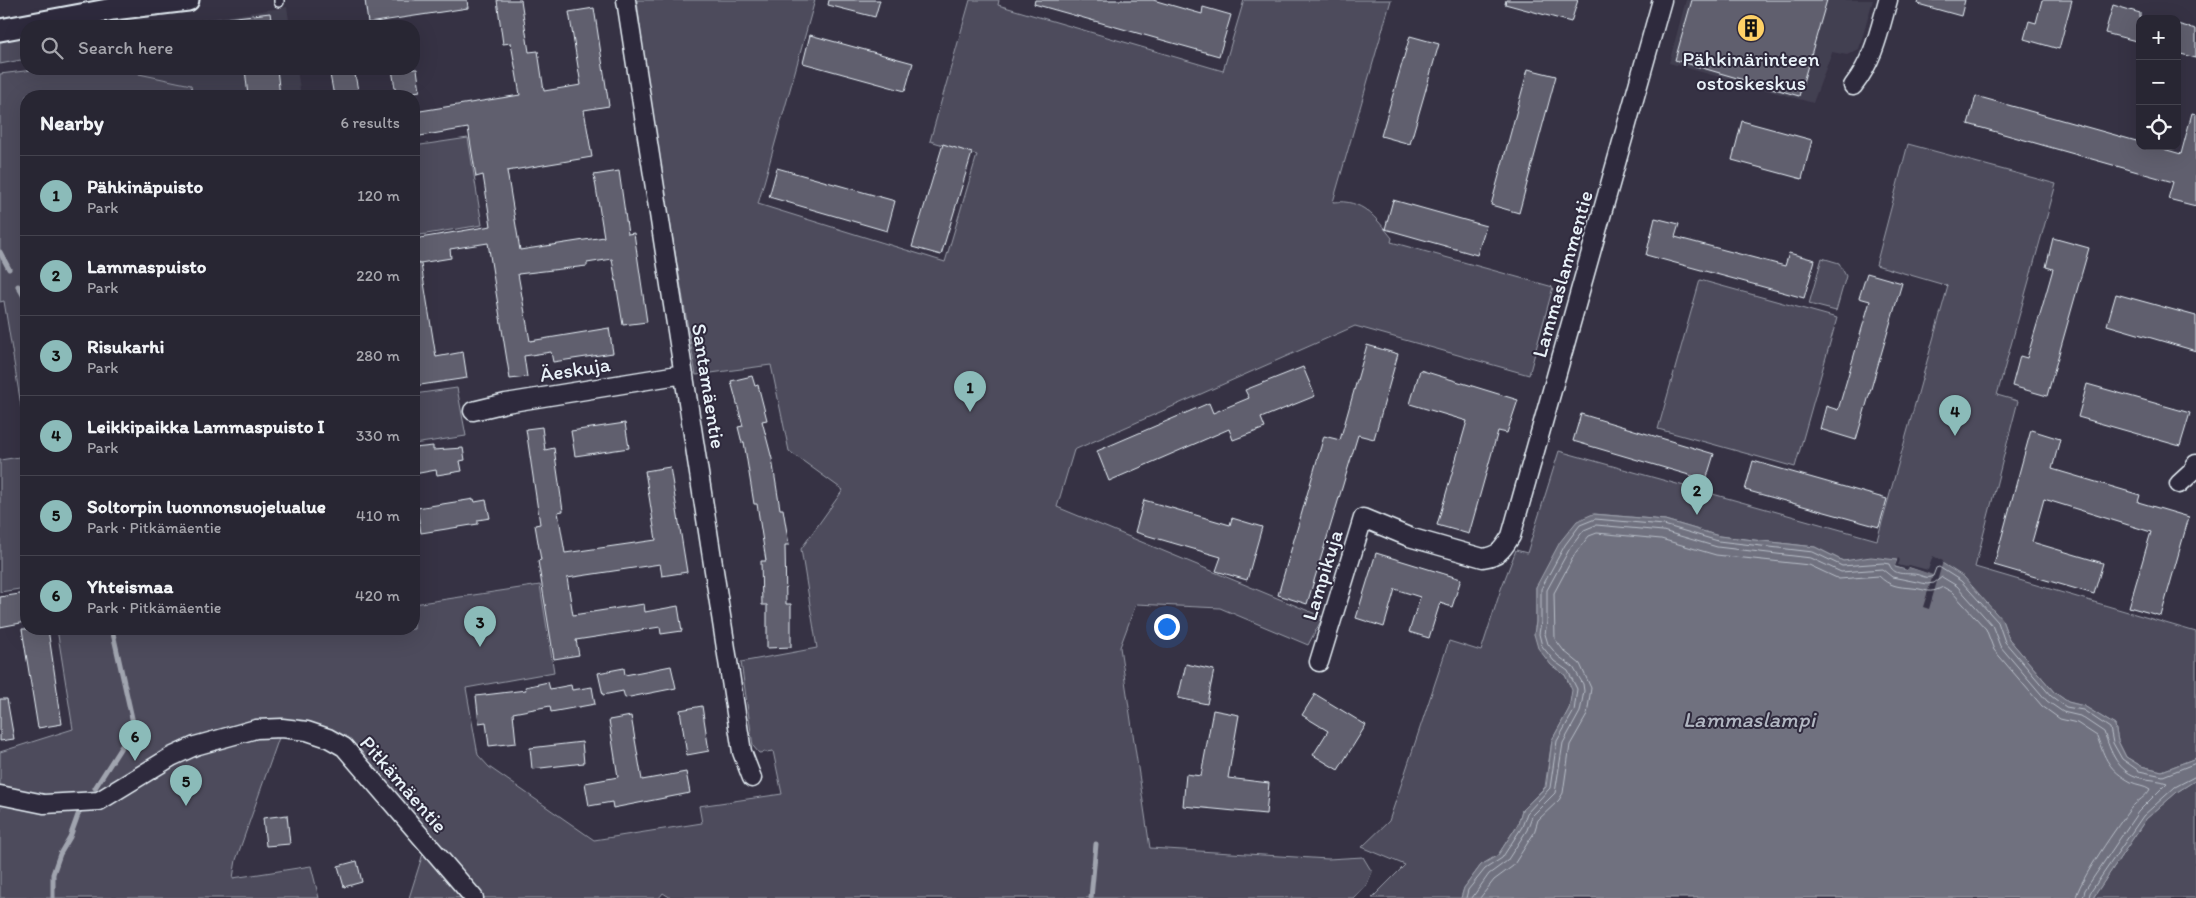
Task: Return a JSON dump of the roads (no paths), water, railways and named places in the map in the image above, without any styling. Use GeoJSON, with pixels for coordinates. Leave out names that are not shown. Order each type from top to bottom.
{"type":"FeatureCollection","features":[{"type":"Feature","properties":{"kind":"street"},"geometry":{"type":"LineString","coordinates":[[54,20],[113,9],[188,0]]}},
{"type":"Feature","properties":{"kind":"street","name":"Santamäentie"},"geometry":{"type":"LineString","coordinates":[[626,0],[742,752],[752,778]]}},
{"type":"Feature","properties":{"kind":"street","name":"Lammaslammentie"},"geometry":{"type":"LineString","coordinates":[[1495,556],[1504,548],[1511,536],[1662,0]]}},
{"type":"Feature","properties":{"kind":"street"},"geometry":{"type":"LineString","coordinates":[[1853,86],[1866,69],[1872,56],[1888,0]]}},
{"type":"Feature","properties":{"kind":"street"},"geometry":{"type":"LineString","coordinates":[[0,30],[20,26]]}},
{"type":"Feature","properties":{"kind":"street","name":"Äeskuja"},"geometry":{"type":"LineString","coordinates":[[473,411],[506,403],[684,374]]}},
{"type":"Feature","properties":{"kind":"street"},"geometry":{"type":"LineString","coordinates":[[2179,484],[2192,472],[2196,464]]}},
{"type":"Feature","properties":{"kind":"street","name":"Lampikuja"},"geometry":{"type":"LineString","coordinates":[[1319,662],[1363,518],[1409,537],[1483,558],[1495,556]]}},
{"type":"Feature","properties":{"kind":"street","name":"Pitkämäentie"},"geometry":{"type":"LineString","coordinates":[[0,795],[44,804],[99,801],[171,757],[196,746],[256,729],[282,728],[307,731],[328,738],[344,747],[474,898]]}},
{"type":"Feature","properties":{"kind":"water","name":"Lammaslampi"},"geometry":{"type":"Polygon","coordinates":[[[1593,514],[1665,520],[1719,536],[1815,547],[1843,561],[1871,557],[1897,560],[1895,567],[1907,570],[1908,567],[1929,573],[1934,558],[1964,577],[2002,620],[2009,639],[2054,692],[2068,702],[2084,706],[2115,725],[2118,741],[2126,757],[2141,766],[2162,771],[2196,758],[2196,780],[2177,792],[2146,819],[2093,898],[1461,898],[1464,888],[1481,865],[1498,855],[1518,824],[1522,810],[1546,787],[1552,740],[1569,709],[1572,690],[1565,675],[1551,665],[1538,648],[1534,634],[1536,587],[1560,542],[1577,521],[1593,514]]]}},
{"type":"Feature","properties":{"kind":"waterway"},"geometry":{"type":"LineString","coordinates":[[0,252],[9,269]]}},
{"type":"Feature","properties":{"kind":"waterway"},"geometry":{"type":"LineString","coordinates":[[18,286],[20,290]]}},
{"type":"Feature","properties":{"kind":"waterway"},"geometry":{"type":"LineString","coordinates":[[95,788],[134,727],[113,635]]}},
{"type":"Feature","properties":{"kind":"waterway"},"geometry":{"type":"LineString","coordinates":[[53,898],[53,874],[79,812]]}},
{"type":"Feature","properties":{"kind":"waterway"},"geometry":{"type":"LineString","coordinates":[[1091,898],[1096,844]]}},
{"type":"Feature","properties":{"kind":"place","name":"Pähkinärinteen ostoskeskus"},"geometry":{"type":"Point","coordinates":[1751,28]}},
{"type":"Feature","properties":{"kind":"place","name":"Pähkinäpuisto"},"geometry":{"type":"Point","coordinates":[970,412]}},
{"type":"Feature","properties":{"kind":"place","name":"Leikkipaikka Lammaspuisto I"},"geometry":{"type":"Point","coordinates":[1955,436]}},
{"type":"Feature","properties":{"kind":"place","name":"Lammaspuisto"},"geometry":{"type":"Point","coordinates":[1697,515]}},
{"type":"Feature","properties":{"kind":"place","name":"Risukarhi"},"geometry":{"type":"Point","coordinates":[480,647]}},
{"type":"Feature","properties":{"kind":"place","name":"Yhteismaa"},"geometry":{"type":"Point","coordinates":[135,761]}},
{"type":"Feature","properties":{"kind":"place","name":"Soltorpin luonnonsuojelualue"},"geometry":{"type":"Point","coordinates":[186,806]}}]}
